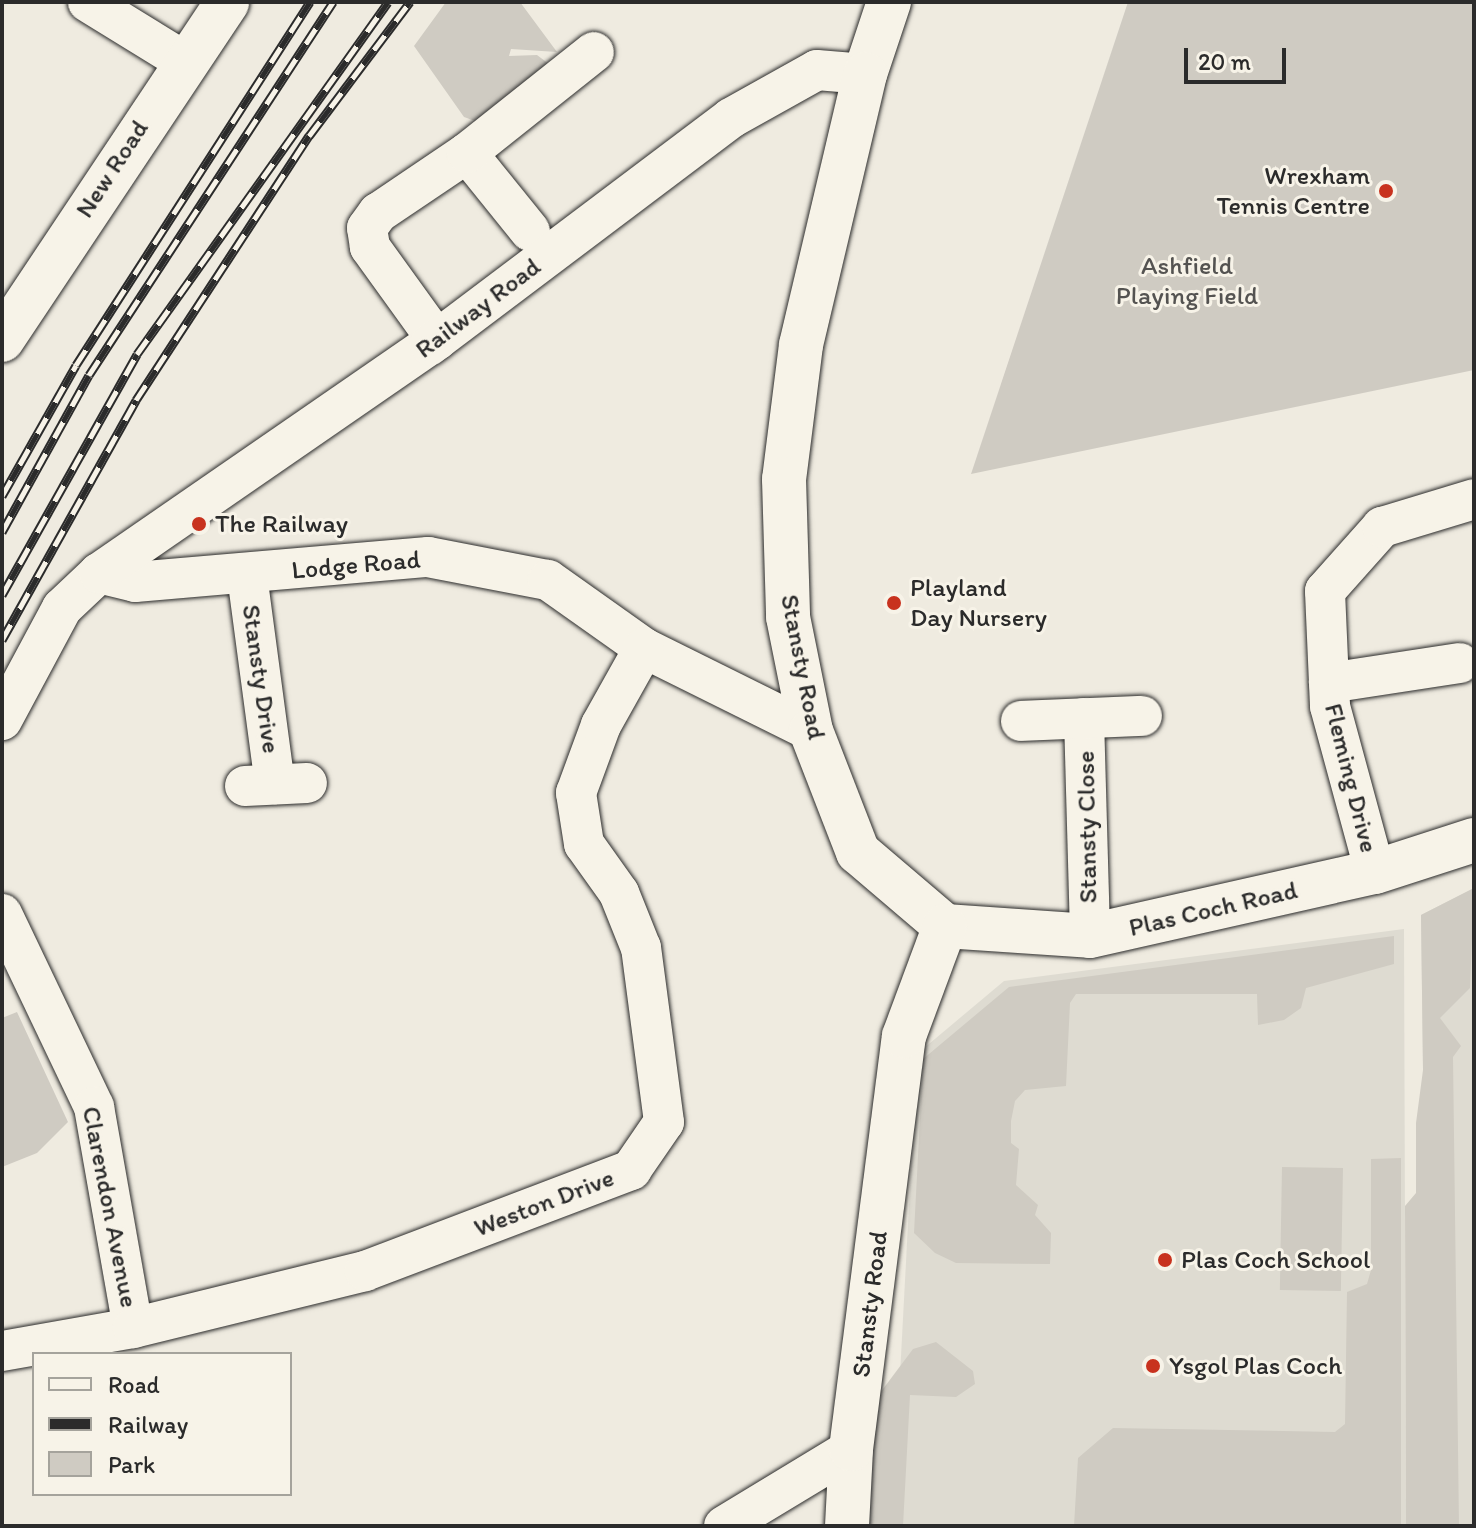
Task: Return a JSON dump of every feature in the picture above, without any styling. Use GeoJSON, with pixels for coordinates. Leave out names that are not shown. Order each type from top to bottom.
{"type":"FeatureCollection","features":[{"type":"Feature","properties":{"kind":"main road","name":"New Road"},"geometry":{"type":"LineString","coordinates":[[2,340],[184,61],[227,2]]}},
{"type":"Feature","properties":{"kind":"main road","name":"Stansty Road"},"geometry":{"type":"LineString","coordinates":[[847,1526],[851,1449],[904,1036],[945,926],[858,852],[811,731],[788,617],[784,479],[801,345],[865,74],[889,2]]}},
{"type":"Feature","properties":{"kind":"main road","name":"Plas Coch Road"},"geometry":{"type":"LineString","coordinates":[[945,926],[1090,936],[1375,872],[1474,840]]}},
{"type":"Feature","properties":{"kind":"street"},"geometry":{"type":"LineString","coordinates":[[88,2],[184,61]]}},
{"type":"Feature","properties":{"kind":"street"},"geometry":{"type":"LineString","coordinates":[[437,340],[370,247],[367,228],[378,213],[467,153],[594,52]]}},
{"type":"Feature","properties":{"kind":"street","name":"Railway Road"},"geometry":{"type":"LineString","coordinates":[[99,573],[437,340],[731,118],[817,70],[865,74]]}},
{"type":"Feature","properties":{"kind":"street"},"geometry":{"type":"LineString","coordinates":[[467,153],[530,231]]}},
{"type":"Feature","properties":{"kind":"street","name":"Fleming Drive"},"geometry":{"type":"LineString","coordinates":[[1375,872],[1330,706],[1325,591],[1382,527],[1474,499]]}},
{"type":"Feature","properties":{"kind":"street","name":"Lodge Road"},"geometry":{"type":"LineString","coordinates":[[99,573],[135,582],[247,575],[428,557],[548,580],[644,648],[811,731]]}},
{"type":"Feature","properties":{"kind":"street"},"geometry":{"type":"LineString","coordinates":[[2,720],[62,608],[99,573]]}},
{"type":"Feature","properties":{"kind":"street","name":"Stansty Drive"},"geometry":{"type":"LineString","coordinates":[[247,575],[275,784]]}},
{"type":"Feature","properties":{"kind":"street","name":"Weston Drive"},"geometry":{"type":"LineString","coordinates":[[2,1351],[133,1328],[365,1271],[631,1170],[664,1122],[641,948],[619,893],[584,844],[576,793],[601,725],[644,648]]}},
{"type":"Feature","properties":{"kind":"street","name":"Fleming Drive"},"geometry":{"type":"LineString","coordinates":[[1329,683],[1459,663]]}},
{"type":"Feature","properties":{"kind":"street","name":"Stansty Close"},"geometry":{"type":"LineString","coordinates":[[1021,721],[1142,716]]}},
{"type":"Feature","properties":{"kind":"street","name":"Stansty Close"},"geometry":{"type":"LineString","coordinates":[[1084,718],[1090,936]]}},
{"type":"Feature","properties":{"kind":"street","name":"Clarendon Avenue"},"geometry":{"type":"LineString","coordinates":[[2,914],[94,1107],[133,1328]]}},
{"type":"Feature","properties":{"kind":"street"},"geometry":{"type":"LineString","coordinates":[[724,1526],[851,1449]]}},
{"type":"Feature","properties":{"kind":"shaded area"},"geometry":{"type":"Polygon","coordinates":[[[1474,888],[1474,1526],[1429,1526],[1421,915],[1474,888]]]}},
{"type":"Feature","properties":{"kind":"shaded area","name":"Ysgol Plas Coch"},"geometry":{"type":"Polygon","coordinates":[[[1404,929],[1406,1526],[892,1526],[917,1054],[1004,981],[1404,929]]]}},
{"type":"Feature","properties":{"kind":"green space"},"geometry":{"type":"Polygon","coordinates":[[[446,2],[520,2],[557,52],[511,49],[509,56],[537,55],[553,67],[478,122],[464,117],[414,46],[446,2]]]}},
{"type":"Feature","properties":{"kind":"green space","name":"Ashfield Playing Field"},"geometry":{"type":"Polygon","coordinates":[[[1128,2],[1474,2],[1474,370],[971,474],[1128,2]]]}},
{"type":"Feature","properties":{"kind":"green space"},"geometry":{"type":"Polygon","coordinates":[[[1474,888],[1470,988],[1440,1018],[1461,1046],[1453,1057],[1459,1526],[1406,1526],[1405,1206],[1416,1193],[1416,1123],[1423,1070],[1421,915],[1474,888]]]}},
{"type":"Feature","properties":{"kind":"green space"},"geometry":{"type":"Polygon","coordinates":[[[1394,936],[1394,964],[1306,988],[1301,1008],[1284,1020],[1258,1025],[1257,994],[1076,994],[1070,1003],[1066,1086],[1025,1090],[1015,1101],[1011,1121],[1011,1143],[1019,1149],[1016,1185],[1038,1205],[1035,1215],[1051,1233],[1050,1264],[956,1263],[935,1253],[914,1233],[923,1059],[1009,987],[1394,936]]]}},
{"type":"Feature","properties":{"kind":"green space"},"geometry":{"type":"Polygon","coordinates":[[[17,1012],[68,1122],[37,1153],[2,1167],[2,1018],[17,1012]]]}},
{"type":"Feature","properties":{"kind":"green space"},"geometry":{"type":"Polygon","coordinates":[[[1401,1158],[1401,1526],[1074,1526],[1078,1458],[1113,1428],[1335,1432],[1345,1424],[1347,1292],[1367,1284],[1371,1270],[1371,1159],[1401,1158]]]}},
{"type":"Feature","properties":{"kind":"green space"},"geometry":{"type":"Polygon","coordinates":[[[1282,1167],[1343,1168],[1341,1291],[1280,1290],[1282,1167]]]}},
{"type":"Feature","properties":{"kind":"green space"},"geometry":{"type":"Polygon","coordinates":[[[936,1342],[973,1371],[975,1384],[956,1397],[910,1395],[903,1526],[869,1526],[874,1401],[913,1349],[936,1342]]]}},
{"type":"Feature","properties":{"kind":"railway"},"geometry":{"type":"LineString","coordinates":[[2,496],[76,365],[310,2]]}},
{"type":"Feature","properties":{"kind":"railway"},"geometry":{"type":"LineString","coordinates":[[2,532],[89,375],[333,2]]}},
{"type":"Feature","properties":{"kind":"railway"},"geometry":{"type":"LineString","coordinates":[[2,595],[137,354],[388,2]]}},
{"type":"Feature","properties":{"kind":"railway"},"geometry":{"type":"LineString","coordinates":[[2,640],[136,400],[309,136],[410,2]]}},
{"type":"Feature","properties":{"kind":"place","name":"Wrexham Tennis Centre"},"geometry":{"type":"Point","coordinates":[1386,191]}},
{"type":"Feature","properties":{"kind":"place","name":"The Railway"},"geometry":{"type":"Point","coordinates":[199,524]}},
{"type":"Feature","properties":{"kind":"place","name":"Playland Day Nursery"},"geometry":{"type":"Point","coordinates":[894,603]}},
{"type":"Feature","properties":{"kind":"place","name":"Plas Coch School"},"geometry":{"type":"Point","coordinates":[1165,1260]}},
{"type":"Feature","properties":{"kind":"place","name":"Ysgol Plas Coch"},"geometry":{"type":"Point","coordinates":[1153,1366]}}]}
